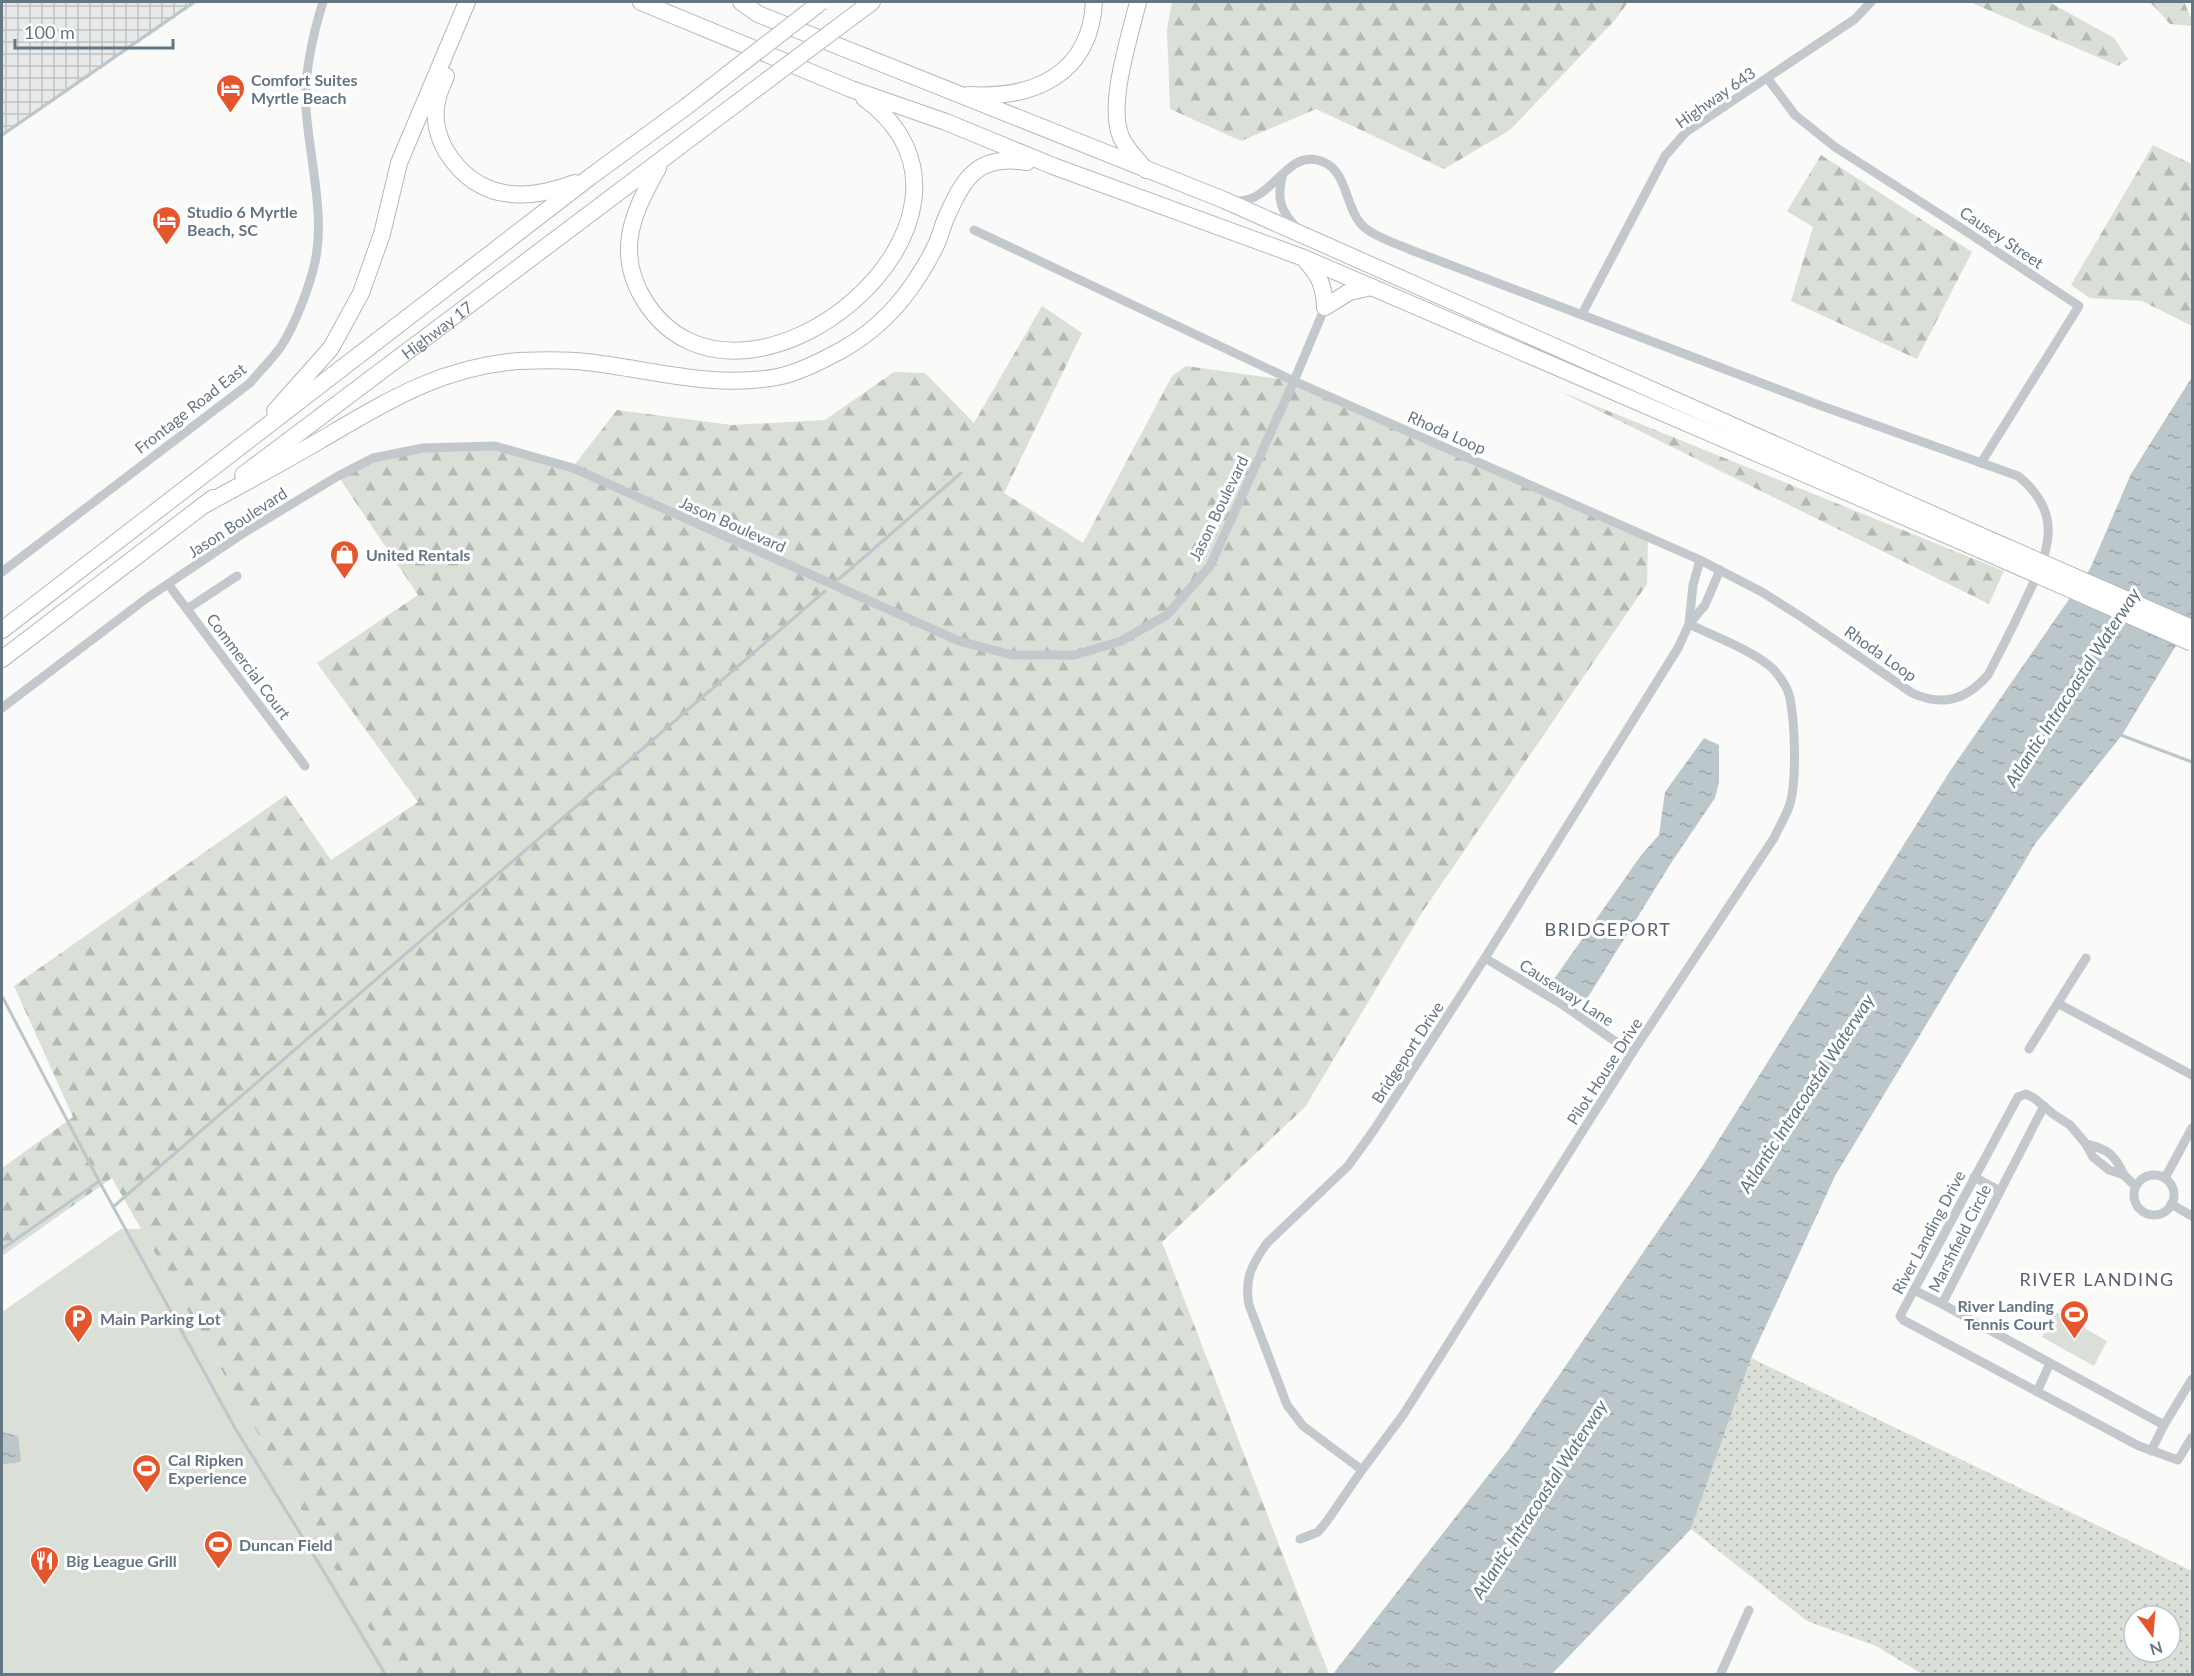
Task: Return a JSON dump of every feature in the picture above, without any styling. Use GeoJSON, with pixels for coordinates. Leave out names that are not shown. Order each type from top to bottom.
{"type":"FeatureCollection","features":[{"type":"Feature","properties":{"kind":"highway"},"geometry":{"type":"LineString","coordinates":[[248,441],[331,348],[361,293],[382,234],[399,163],[467,2]]}},
{"type":"Feature","properties":{"kind":"highway"},"geometry":{"type":"LineString","coordinates":[[478,2],[436,102],[436,122],[440,140],[452,160],[476,183],[491,191],[510,195],[556,190],[590,177]]}},
{"type":"Feature","properties":{"kind":"highway"},"geometry":{"type":"LineString","coordinates":[[641,2],[851,89],[946,122],[1053,166],[1304,258],[1985,544],[2193,628]]}},
{"type":"Feature","properties":{"kind":"highway"},"geometry":{"type":"LineString","coordinates":[[741,2],[758,14],[1224,200],[1985,544],[2193,643]]}},
{"type":"Feature","properties":{"kind":"highway","name":"Highway 17"},"geometry":{"type":"LineString","coordinates":[[2,630],[821,2]]}},
{"type":"Feature","properties":{"kind":"highway","name":"Highway 17"},"geometry":{"type":"LineString","coordinates":[[2,659],[872,2]]}},
{"type":"Feature","properties":{"kind":"highway"},"geometry":{"type":"LineString","coordinates":[[955,94],[989,96],[1010,94],[1030,89],[1053,78],[1071,64],[1085,45],[1093,23],[1094,2]]}},
{"type":"Feature","properties":{"kind":"highway"},"geometry":{"type":"LineString","coordinates":[[1138,2],[1122,68],[1116,110],[1121,138],[1147,171]]}},
{"type":"Feature","properties":{"kind":"highway"},"geometry":{"type":"LineString","coordinates":[[661,162],[640,200],[628,240],[630,269],[641,295],[657,319],[690,343],[707,348],[732,351],[756,348],[790,339],[825,323],[867,289],[889,264],[904,237],[911,210],[914,183],[910,160],[898,129],[879,109],[851,89]]}},
{"type":"Feature","properties":{"kind":"highway"},"geometry":{"type":"LineString","coordinates":[[204,505],[386,401],[469,368],[518,361],[585,362],[716,381],[748,381],[780,376],[812,365],[841,351],[864,336],[900,302],[936,245],[945,219],[964,183],[984,165],[997,160],[1010,159],[1053,166]]}},
{"type":"Feature","properties":{"kind":"highway"},"geometry":{"type":"LineString","coordinates":[[1304,258],[1319,275],[1324,291],[1325,307],[1349,292],[1372,287]]}},
{"type":"Feature","properties":{"kind":"street","name":"Frontage Road East"},"geometry":{"type":"LineString","coordinates":[[2,572],[250,383],[280,347],[303,300],[317,252],[319,230],[306,108],[306,75],[313,35],[323,2]]}},
{"type":"Feature","properties":{"kind":"street","name":"Highway 643"},"geometry":{"type":"LineString","coordinates":[[1582,314],[1665,156],[1686,132],[1856,19],[1870,2]]}},
{"type":"Feature","properties":{"kind":"street","name":"Causey Street"},"geometry":{"type":"LineString","coordinates":[[1768,79],[1795,115],[1834,147],[2079,306],[1981,463]]}},
{"type":"Feature","properties":{"kind":"street","name":"Rhoda Loop"},"geometry":{"type":"LineString","coordinates":[[974,230],[1294,381],[1701,560],[1762,592],[1912,693],[1929,699],[1955,699],[1965,696],[1988,675],[2041,568],[2048,543],[2048,523],[2042,506],[2034,489],[2018,476],[1819,405],[1411,250],[1366,228],[1355,215],[1338,173],[1329,163],[1317,159],[1304,159],[1283,172]]}},
{"type":"Feature","properties":{"kind":"street"},"geometry":{"type":"LineString","coordinates":[[1224,200],[1248,200],[1268,189],[1283,172]]}},
{"type":"Feature","properties":{"kind":"street"},"geometry":{"type":"LineString","coordinates":[[1283,172],[1279,199],[1290,221],[1303,235]]}},
{"type":"Feature","properties":{"kind":"street","name":"Jason Boulevard"},"geometry":{"type":"LineString","coordinates":[[2,708],[168,584],[242,534],[338,476],[373,458],[423,448],[495,446],[573,468],[958,641],[1012,655],[1075,655],[1121,641],[1167,615],[1209,566],[1294,381],[1325,307]]}},
{"type":"Feature","properties":{"kind":"street","name":"Bridgeport Drive"},"geometry":{"type":"LineString","coordinates":[[1689,624],[1693,585],[1701,560]]}},
{"type":"Feature","properties":{"kind":"street","name":"Bridgeport Drive"},"geometry":{"type":"LineString","coordinates":[[1362,1470],[1303,1426],[1287,1405],[1249,1305],[1246,1290],[1249,1274],[1257,1256],[1267,1243],[1348,1166],[1361,1148],[1485,958],[1678,648],[1689,624],[1705,605],[1720,570]]}},
{"type":"Feature","properties":{"kind":"street"},"geometry":{"type":"LineString","coordinates":[[187,609],[237,576]]}},
{"type":"Feature","properties":{"kind":"street","name":"Commercial Court"},"geometry":{"type":"LineString","coordinates":[[168,584],[305,766]]}},
{"type":"Feature","properties":{"kind":"street","name":"Pilot House Drive"},"geometry":{"type":"LineString","coordinates":[[1300,1539],[1318,1532],[1403,1415],[1632,1053],[1774,838],[1789,806],[1794,784],[1792,718],[1790,696],[1783,682],[1773,669],[1759,659],[1689,624]]}},
{"type":"Feature","properties":{"kind":"street","name":"Causeway Lane"},"geometry":{"type":"LineString","coordinates":[[1485,958],[1563,1005],[1632,1053]]}},
{"type":"Feature","properties":{"kind":"street"},"geometry":{"type":"LineString","coordinates":[[2029,1049],[2086,958]]}},
{"type":"Feature","properties":{"kind":"street"},"geometry":{"type":"LineString","coordinates":[[2059,1004],[2193,1075]]}},
{"type":"Feature","properties":{"kind":"street","name":"River Landing Drive"},"geometry":{"type":"LineString","coordinates":[[2171,1204],[2168,1209],[2158,1214],[2142,1211],[2134,1198],[2136,1186],[2124,1175],[2109,1170],[2093,1157],[2086,1144],[2070,1125],[2026,1094],[2018,1097],[1900,1316],[1903,1320],[2139,1446],[2178,1460],[2193,1437]]}},
{"type":"Feature","properties":{"kind":"street","name":"Marshfield Circle"},"geometry":{"type":"LineString","coordinates":[[2044,1106],[1942,1304],[2164,1425]]}},
{"type":"Feature","properties":{"kind":"street"},"geometry":{"type":"LineString","coordinates":[[2165,1178],[2193,1128]]}},
{"type":"Feature","properties":{"kind":"street"},"geometry":{"type":"LineString","coordinates":[[2136,1186],[2148,1175],[2154,1174],[2165,1178],[2173,1187],[2171,1204],[2193,1216]]}},
{"type":"Feature","properties":{"kind":"street"},"geometry":{"type":"LineString","coordinates":[[1974,1177],[2000,1191]]}},
{"type":"Feature","properties":{"kind":"street"},"geometry":{"type":"LineString","coordinates":[[1914,1290],[1942,1304]]}},
{"type":"Feature","properties":{"kind":"street"},"geometry":{"type":"LineString","coordinates":[[2037,1392],[2050,1363]]}},
{"type":"Feature","properties":{"kind":"street"},"geometry":{"type":"LineString","coordinates":[[2151,1450],[2193,1379]]}},
{"type":"Feature","properties":{"kind":"street"},"geometry":{"type":"LineString","coordinates":[[1721,1674],[1749,1610]]}},
{"type":"Feature","properties":{"kind":"shaded area"},"geometry":{"type":"Polygon","coordinates":[[[2,2],[198,2],[2,137],[2,2]]]}},
{"type":"Feature","properties":{"kind":"green space"},"geometry":{"type":"Polygon","coordinates":[[[1172,2],[1628,2],[1615,20],[1510,130],[1444,169],[1316,109],[1241,141],[1170,109],[1167,29],[1172,2]]]}},
{"type":"Feature","properties":{"kind":"green space"},"geometry":{"type":"Polygon","coordinates":[[[1970,2],[2049,2],[2114,38],[2128,59],[2118,66],[1970,2]]]}},
{"type":"Feature","properties":{"kind":"green space"},"geometry":{"type":"Polygon","coordinates":[[[2150,2],[2184,2],[2192,20],[2192,26],[2170,24],[2150,2]]]}},
{"type":"Feature","properties":{"kind":"green space"},"geometry":{"type":"Polygon","coordinates":[[[2153,145],[2192,164],[2192,326],[2142,301],[2090,298],[2071,285],[2153,145]]]}},
{"type":"Feature","properties":{"kind":"green space"},"geometry":{"type":"Polygon","coordinates":[[[1821,155],[1972,252],[1917,359],[1791,301],[1813,227],[1787,211],[1821,155]]]}},
{"type":"Feature","properties":{"kind":"green space"},"geometry":{"type":"Polygon","coordinates":[[[1042,306],[1082,333],[1004,493],[1083,543],[1172,376],[1186,366],[1294,381],[1648,537],[1647,584],[1423,911],[1305,1107],[1162,1242],[1329,1674],[395,1674],[112,1178],[2,1256],[2,1168],[73,1117],[14,986],[286,795],[331,860],[418,802],[317,663],[418,595],[338,476],[373,458],[423,448],[495,446],[572,468],[617,410],[732,425],[825,420],[894,372],[925,373],[974,423],[1042,306]]]}},
{"type":"Feature","properties":{"kind":"green space"},"geometry":{"type":"Polygon","coordinates":[[[1559,391],[2004,571],[1989,604],[1559,391]]]}},
{"type":"Feature","properties":{"kind":"green space","name":"Cal Ripken Experience"},"geometry":{"type":"Polygon","coordinates":[[[121,1229],[141,1229],[395,1674],[2,1674],[2,1312],[121,1229]]]}},
{"type":"Feature","properties":{"kind":"green space","name":"River Landing Tennis Court"},"geometry":{"type":"Polygon","coordinates":[[[2056,1312],[2107,1341],[2094,1366],[2042,1337],[2056,1312]]]}},
{"type":"Feature","properties":{"kind":"green space"},"geometry":{"type":"Polygon","coordinates":[[[1751,1358],[2192,1571],[2192,1674],[1922,1674],[1876,1646],[1807,1621],[1691,1529],[1751,1358]]]}},
{"type":"Feature","properties":{"kind":"water","name":"Atlantic Intracoastal Waterway"},"geometry":{"type":"Polygon","coordinates":[[[2192,377],[2192,619],[2122,735],[2035,844],[1835,1176],[1751,1358],[1691,1529],[1552,1674],[1333,1674],[1508,1450],[1703,1165],[1950,771],[2090,569],[2131,474],[2192,377]]]}},
{"type":"Feature","properties":{"kind":"water"},"geometry":{"type":"Polygon","coordinates":[[[1704,738],[1719,745],[1719,782],[1715,798],[1673,860],[1585,1002],[1554,979],[1642,854],[1659,835],[1665,792],[1704,738]]]}},
{"type":"Feature","properties":{"kind":"water"},"geometry":{"type":"Polygon","coordinates":[[[2,1432],[18,1436],[21,1461],[2,1464],[2,1432]]]}},
{"type":"Feature","properties":{"kind":"waterway"},"geometry":{"type":"LineString","coordinates":[[2,135],[194,2]]}},
{"type":"Feature","properties":{"kind":"waterway"},"geometry":{"type":"LineString","coordinates":[[839,579],[961,473]]}},
{"type":"Feature","properties":{"kind":"waterway"},"geometry":{"type":"LineString","coordinates":[[113,1207],[825,591]]}},
{"type":"Feature","properties":{"kind":"waterway"},"geometry":{"type":"LineString","coordinates":[[2118,734],[2192,762]]}},
{"type":"Feature","properties":{"kind":"waterway"},"geometry":{"type":"LineString","coordinates":[[3,998],[99,1181],[235,1428],[385,1674]]}},
{"type":"Feature","properties":{"kind":"waterway"},"geometry":{"type":"LineString","coordinates":[[2,1249],[98,1182]]}},
{"type":"Feature","properties":{"kind":"place","name":"Comfort Suites Myrtle Beach"},"geometry":{"type":"Point","coordinates":[230,114]}},
{"type":"Feature","properties":{"kind":"place","name":"Studio 6 Myrtle Beach, SC"},"geometry":{"type":"Point","coordinates":[166,246]}},
{"type":"Feature","properties":{"kind":"place","name":"United Rentals"},"geometry":{"type":"Point","coordinates":[345,580]}},
{"type":"Feature","properties":{"kind":"place","name":"River Landing Tennis Court"},"geometry":{"type":"Point","coordinates":[2075,1340]}},
{"type":"Feature","properties":{"kind":"place","name":"Main Parking Lot"},"geometry":{"type":"Point","coordinates":[79,1344]}},
{"type":"Feature","properties":{"kind":"place","name":"Cal Ripken Experience"},"geometry":{"type":"Point","coordinates":[147,1494]}},
{"type":"Feature","properties":{"kind":"place","name":"Duncan Field"},"geometry":{"type":"Point","coordinates":[218,1570]}},
{"type":"Feature","properties":{"kind":"place","name":"Big League Grill"},"geometry":{"type":"Point","coordinates":[45,1586]}},
{"type":"Feature","properties":{"kind":"district","name":"BRIDGEPORT"},"geometry":{"type":"Point","coordinates":[1608,929]}},
{"type":"Feature","properties":{"kind":"district","name":"RIVER LANDING"},"geometry":{"type":"Point","coordinates":[2097,1279]}}]}
